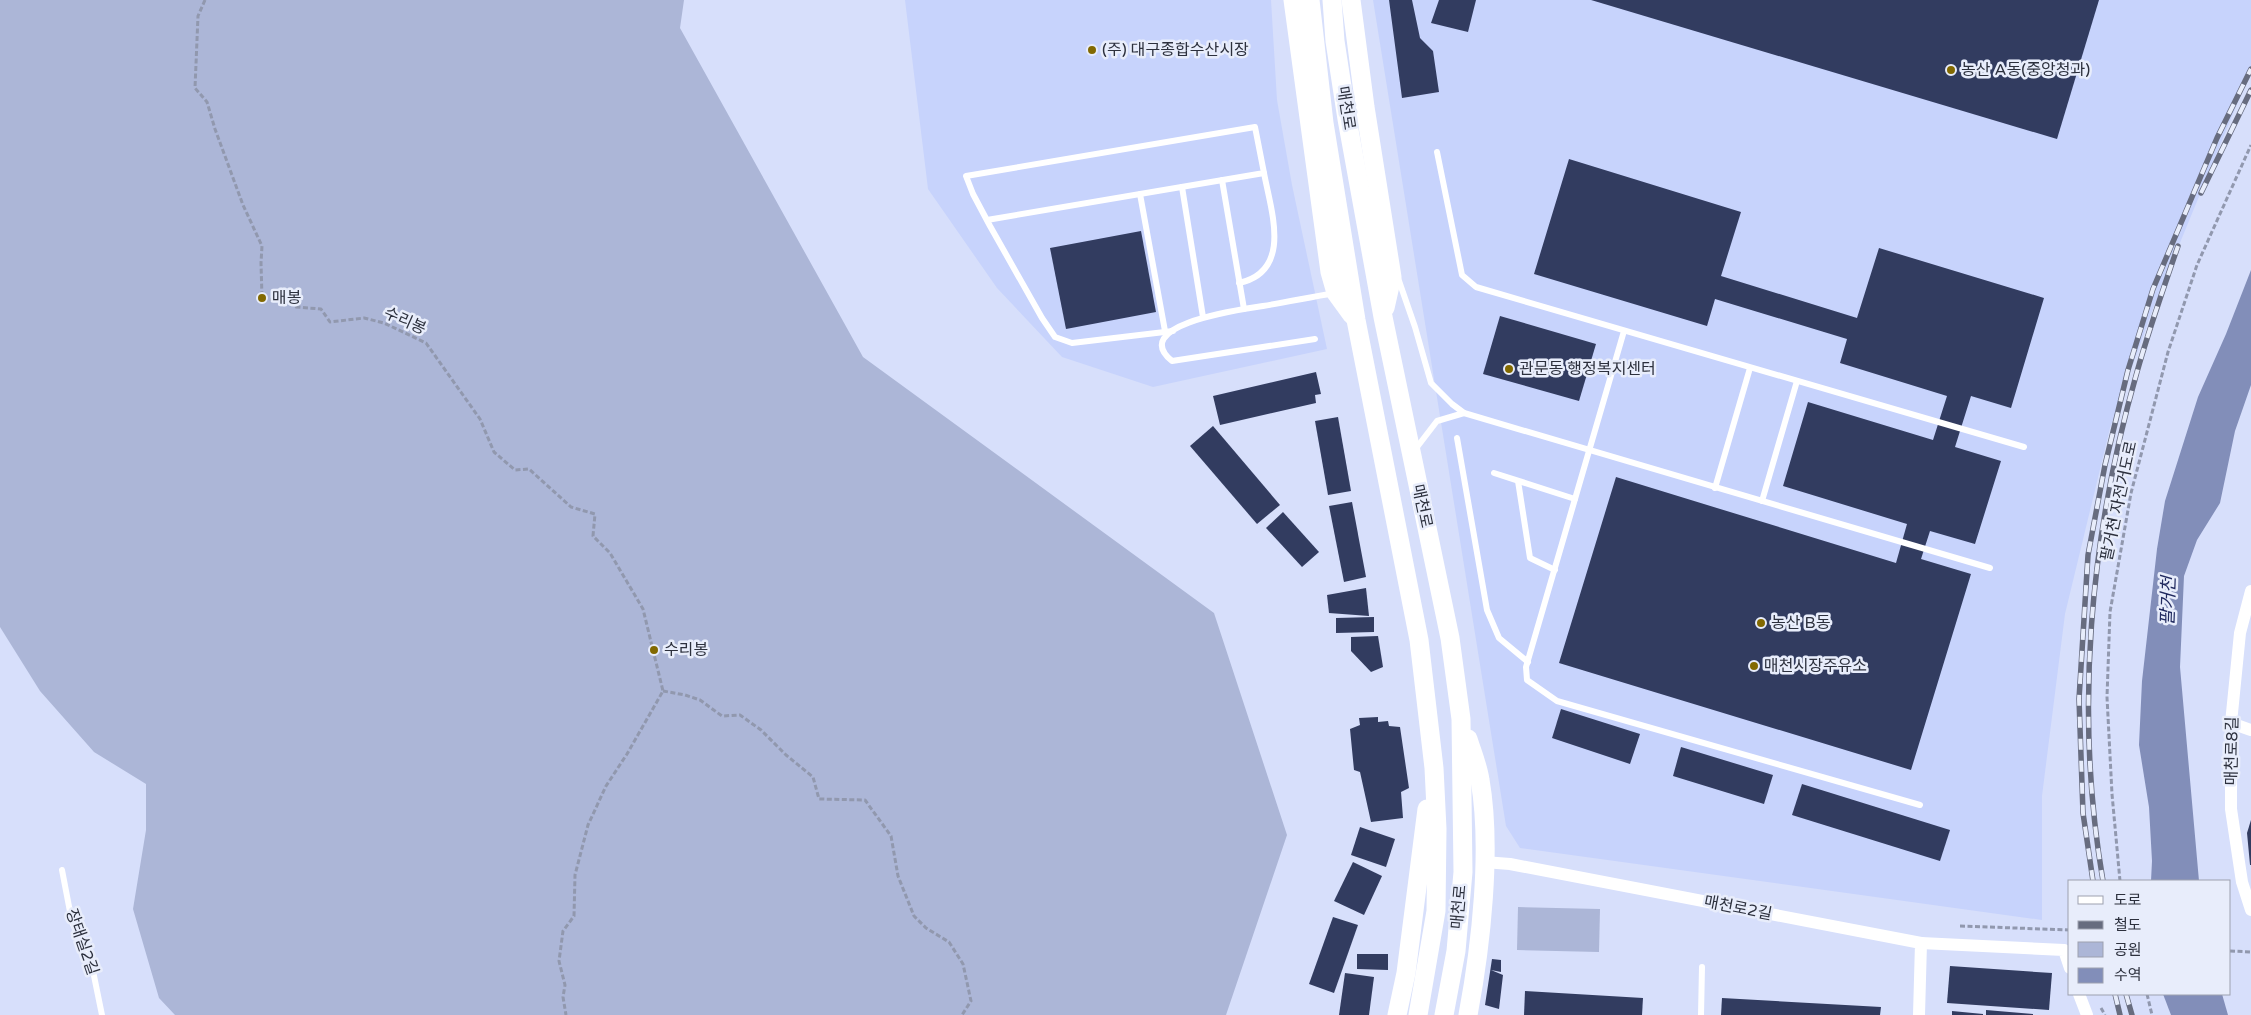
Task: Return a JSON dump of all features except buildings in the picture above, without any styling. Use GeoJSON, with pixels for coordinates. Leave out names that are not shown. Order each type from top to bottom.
{"type":"FeatureCollection","features":[{"type":"Feature","properties":{"kind":"main road"},"geometry":{"type":"LineString","coordinates":[[1293,0],[1330,272],[1336,293],[1356,320]]}},
{"type":"Feature","properties":{"kind":"main road","name":"매천로"},"geometry":{"type":"LineString","coordinates":[[1310,0],[1324,123],[1356,320],[1419,640],[1434,768],[1437,829],[1436,911],[1418,1015]]}},
{"type":"Feature","properties":{"kind":"main road","name":"매천로"},"geometry":{"type":"LineString","coordinates":[[1332,0],[1335,40],[1347,118],[1382,317],[1450,638],[1461,719],[1462,872],[1456,951],[1444,1015]]}},
{"type":"Feature","properties":{"kind":"main road"},"geometry":{"type":"LineString","coordinates":[[1351,0],[1365,107],[1392,276],[1382,317]]}},
{"type":"Feature","properties":{"kind":"main road"},"geometry":{"type":"LineString","coordinates":[[1461,719],[1480,778],[1485,829],[1474,984],[1468,1015]]}},
{"type":"Feature","properties":{"kind":"main road"},"geometry":{"type":"LineString","coordinates":[[1397,1015],[1406,973],[1434,768]]}},
{"type":"Feature","properties":{"kind":"street","name":"매천로8길"},"geometry":{"type":"LineString","coordinates":[[2251,591],[2240,633],[2231,723],[2231,809],[2242,882],[2251,910]]}},
{"type":"Feature","properties":{"kind":"street"},"geometry":{"type":"LineString","coordinates":[[2231,723],[2251,730]]}},
{"type":"Feature","properties":{"kind":"street","name":"매천로2길"},"geometry":{"type":"LineString","coordinates":[[1484,862],[1510,864],[1921,943],[2064,950],[2068,962]]}},
{"type":"Feature","properties":{"kind":"street"},"geometry":{"type":"LineString","coordinates":[[1919,1015],[1921,943]]}},
{"type":"Feature","properties":{"kind":"street"},"geometry":{"type":"LineString","coordinates":[[2079,995],[2087,1015]]}},
{"type":"Feature","properties":{"kind":"lane"},"geometry":{"type":"LineString","coordinates":[[1239,282],[1252,280],[1267,268],[1274,252],[1274,228],[1255,127],[966,176],[973,194],[1042,318],[1055,337],[1072,343],[1169,331],[1203,317],[1336,293]]}},
{"type":"Feature","properties":{"kind":"lane"},"geometry":{"type":"LineString","coordinates":[[1438,152],[1462,275],[1476,287],[2024,447]]}},
{"type":"Feature","properties":{"kind":"lane"},"geometry":{"type":"LineString","coordinates":[[987,220],[1264,173]]}},
{"type":"Feature","properties":{"kind":"lane"},"geometry":{"type":"LineString","coordinates":[[1222,180],[1244,310]]}},
{"type":"Feature","properties":{"kind":"lane"},"geometry":{"type":"LineString","coordinates":[[1182,187],[1203,317]]}},
{"type":"Feature","properties":{"kind":"lane"},"geometry":{"type":"LineString","coordinates":[[1140,194],[1169,331],[1162,346],[1164,355],[1172,361],[1315,339]]}},
{"type":"Feature","properties":{"kind":"lane"},"geometry":{"type":"LineString","coordinates":[[1388,250],[1415,327],[1431,383],[1464,413],[1990,568]]}},
{"type":"Feature","properties":{"kind":"lane"},"geometry":{"type":"LineString","coordinates":[[1624,331],[1528,662],[1527,680],[1557,701],[1920,805]]}},
{"type":"Feature","properties":{"kind":"lane"},"geometry":{"type":"LineString","coordinates":[[1714,488],[1750,368]]}},
{"type":"Feature","properties":{"kind":"lane"},"geometry":{"type":"LineString","coordinates":[[1762,501],[1797,382]]}},
{"type":"Feature","properties":{"kind":"lane"},"geometry":{"type":"LineString","coordinates":[[1411,454],[1437,421],[1464,413]]}},
{"type":"Feature","properties":{"kind":"lane"},"geometry":{"type":"LineString","coordinates":[[1457,438],[1488,610],[1500,638],[1528,662]]}},
{"type":"Feature","properties":{"kind":"lane"},"geometry":{"type":"LineString","coordinates":[[1494,473],[1575,499]]}},
{"type":"Feature","properties":{"kind":"lane"},"geometry":{"type":"LineString","coordinates":[[1518,481],[1530,558],[1555,570]]}},
{"type":"Feature","properties":{"kind":"lane","name":"장태실2길"},"geometry":{"type":"LineString","coordinates":[[62,870],[72,922],[92,966],[102,1015]]}},
{"type":"Feature","properties":{"kind":"lane"},"geometry":{"type":"LineString","coordinates":[[1700,1015],[1702,967]]}},
{"type":"Feature","properties":{"kind":"path","name":"수리봉"},"geometry":{"type":"LineString","coordinates":[[204,0],[198,16],[195,88],[207,102],[243,205],[262,246],[260,263],[262,298],[274,300],[286,297],[296,307],[321,310],[330,322],[364,318],[384,322],[426,343],[480,419],[494,452],[515,470],[529,469],[571,507],[595,514],[593,536],[610,553],[644,609],[664,691]]}},
{"type":"Feature","properties":{"kind":"path","name":"팔거천 자전거도로"},"geometry":{"type":"LineString","coordinates":[[2120,880],[2112,794],[2107,697],[2110,612],[2131,493],[2168,352],[2197,266],[2251,145]]}},
{"type":"Feature","properties":{"kind":"path"},"geometry":{"type":"LineString","coordinates":[[566,1015],[563,997],[565,986],[559,961],[563,931],[574,916],[575,875],[588,825],[606,786],[664,691],[700,700],[722,716],[740,715],[761,730],[786,755],[813,777],[819,799],[865,800],[891,836],[898,876],[914,916],[926,928],[949,942],[963,964],[971,1001],[962,1015]]}},
{"type":"Feature","properties":{"kind":"path"},"geometry":{"type":"LineString","coordinates":[[1960,926],[2068,930]]}},
{"type":"Feature","properties":{"kind":"path"},"geometry":{"type":"LineString","coordinates":[[2231,951],[2251,952]]}},
{"type":"Feature","properties":{"kind":"path"},"geometry":{"type":"LineString","coordinates":[[2147,995],[2152,1015]]}},
{"type":"Feature","properties":{"kind":"shaded area"},"geometry":{"type":"Polygon","coordinates":[[[905,0],[1271,0],[1277,100],[1292,185],[1327,349],[1153,387],[1062,357],[997,288],[928,189],[905,0]]]}},
{"type":"Feature","properties":{"kind":"shaded area"},"geometry":{"type":"Polygon","coordinates":[[[1373,0],[2251,0],[2251,70],[2154,306],[2110,428],[2065,614],[2042,796],[2042,920],[1520,848],[1506,826],[1373,0]]]}},
{"type":"Feature","properties":{"kind":"green space"},"geometry":{"type":"Polygon","coordinates":[[[0,0],[684,0],[680,28],[863,357],[1214,613],[1287,835],[1226,1015],[175,1015],[159,998],[133,909],[146,830],[146,784],[94,752],[40,691],[0,627],[0,0]]]}},
{"type":"Feature","properties":{"kind":"green space"},"geometry":{"type":"Polygon","coordinates":[[[1518,907],[1600,909],[1599,952],[1517,950],[1518,907]]]}},
{"type":"Feature","properties":{"kind":"water","name":"팔거천"},"geometry":{"type":"Polygon","coordinates":[[[2251,270],[2251,385],[2235,431],[2220,503],[2197,540],[2184,576],[2180,667],[2199,880],[2151,880],[2149,807],[2139,745],[2142,681],[2157,549],[2165,501],[2198,397],[2226,334],[2251,270]]]}},
{"type":"Feature","properties":{"kind":"water"},"geometry":{"type":"Polygon","coordinates":[[[2163,995],[2222,995],[2228,1015],[2171,1015],[2163,995]]]}},
{"type":"Feature","properties":{"kind":"railway"},"geometry":{"type":"LineString","coordinates":[[2093,880],[2083,813],[2079,699],[2088,555],[2105,465],[2128,370],[2153,289],[2217,138],[2251,69]]}},
{"type":"Feature","properties":{"kind":"railway"},"geometry":{"type":"LineString","coordinates":[[2201,193],[2251,90]]}},
{"type":"Feature","properties":{"kind":"railway"},"geometry":{"type":"LineString","coordinates":[[2103,880],[2094,817],[2089,753],[2089,689],[2098,561],[2108,497],[2121,434],[2142,356],[2178,246]]}},
{"type":"Feature","properties":{"kind":"railway"},"geometry":{"type":"LineString","coordinates":[[2115,995],[2120,1015]]}},
{"type":"Feature","properties":{"kind":"railway"},"geometry":{"type":"LineString","coordinates":[[2126,995],[2132,1015]]}},
{"type":"Feature","properties":{"kind":"place","name":"(주) 대구종합수산시장"},"geometry":{"type":"Point","coordinates":[1092,50]}},
{"type":"Feature","properties":{"kind":"place","name":"농산 A동(중앙청과)"},"geometry":{"type":"Point","coordinates":[1951,70]}},
{"type":"Feature","properties":{"kind":"place","name":"매봉"},"geometry":{"type":"Point","coordinates":[262,298]}},
{"type":"Feature","properties":{"kind":"place","name":"관문동 행정복지센터"},"geometry":{"type":"Point","coordinates":[1509,369]}},
{"type":"Feature","properties":{"kind":"place","name":"농산 B동"},"geometry":{"type":"Point","coordinates":[1761,623]}},
{"type":"Feature","properties":{"kind":"place","name":"수리봉"},"geometry":{"type":"Point","coordinates":[654,650]}},
{"type":"Feature","properties":{"kind":"place","name":"매천시장주유소"},"geometry":{"type":"Point","coordinates":[1754,666]}}]}
